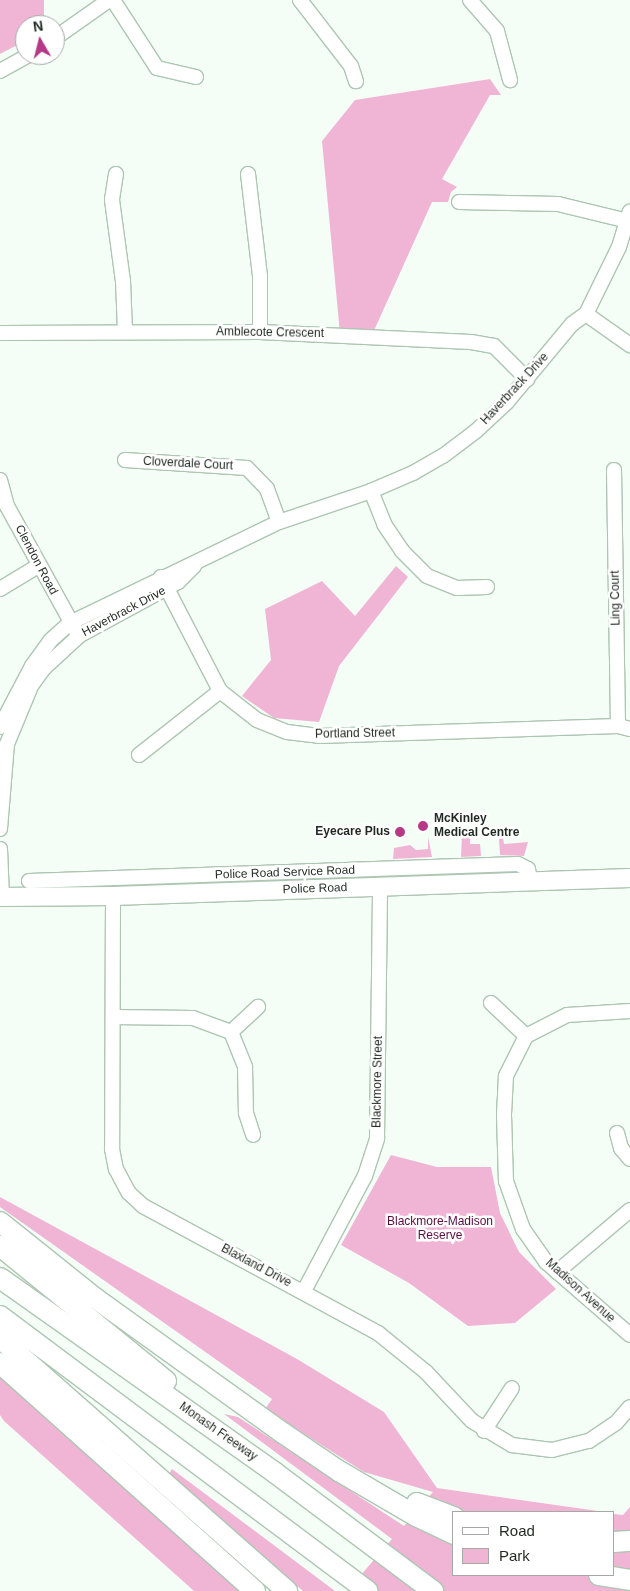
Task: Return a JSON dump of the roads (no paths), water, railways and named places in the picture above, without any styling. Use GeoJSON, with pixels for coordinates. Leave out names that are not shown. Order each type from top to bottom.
{"type":"FeatureCollection","features":[{"type":"Feature","properties":{"kind":"highway"},"geometry":{"type":"LineString","coordinates":[[0,1222],[95,1298],[339,1471],[416,1516],[452,1533]]}},
{"type":"Feature","properties":{"kind":"highway"},"geometry":{"type":"LineString","coordinates":[[0,1246],[274,1472]]}},
{"type":"Feature","properties":{"kind":"highway","name":"Monash Freeway"},"geometry":{"type":"LineString","coordinates":[[0,1278],[274,1472],[433,1591]]}},
{"type":"Feature","properties":{"kind":"highway"},"geometry":{"type":"LineString","coordinates":[[0,1316],[367,1591]]}},
{"type":"Feature","properties":{"kind":"highway"},"geometry":{"type":"LineString","coordinates":[[0,1338],[287,1591]]}},
{"type":"Feature","properties":{"kind":"highway"},"geometry":{"type":"LineString","coordinates":[[0,1363],[255,1591]]}},
{"type":"Feature","properties":{"kind":"highway"},"geometry":{"type":"LineString","coordinates":[[339,1471],[452,1516]]}},
{"type":"Feature","properties":{"kind":"highway"},"geometry":{"type":"LineString","coordinates":[[615,1542],[630,1541]]}},
{"type":"Feature","properties":{"kind":"highway"},"geometry":{"type":"LineString","coordinates":[[605,1576],[630,1580]]}},
{"type":"Feature","properties":{"kind":"main road","name":"Police Road"},"geometry":{"type":"LineString","coordinates":[[1,897],[113,896],[176,885],[380,886],[630,878]]}},
{"type":"Feature","properties":{"kind":"street"},"geometry":{"type":"LineString","coordinates":[[65,31],[109,0]]}},
{"type":"Feature","properties":{"kind":"street"},"geometry":{"type":"LineString","coordinates":[[113,0],[157,68],[196,77]]}},
{"type":"Feature","properties":{"kind":"street"},"geometry":{"type":"LineString","coordinates":[[300,0],[351,66],[356,81]]}},
{"type":"Feature","properties":{"kind":"street"},"geometry":{"type":"LineString","coordinates":[[470,0],[497,31],[510,80]]}},
{"type":"Feature","properties":{"kind":"street"},"geometry":{"type":"LineString","coordinates":[[0,71],[15,63]]}},
{"type":"Feature","properties":{"kind":"street"},"geometry":{"type":"LineString","coordinates":[[116,174],[112,200],[123,281],[125,330]]}},
{"type":"Feature","properties":{"kind":"street"},"geometry":{"type":"LineString","coordinates":[[248,174],[260,276],[260,332]]}},
{"type":"Feature","properties":{"kind":"street"},"geometry":{"type":"LineString","coordinates":[[460,202],[558,204],[629,216]]}},
{"type":"Feature","properties":{"kind":"street","name":"Haverbrack Drive"},"geometry":{"type":"LineString","coordinates":[[0,727],[12,699],[32,666],[51,640],[70,624],[162,584],[178,582],[198,562],[279,522],[371,491],[443,456],[476,431],[527,378],[572,324],[586,314],[619,247],[629,216]]}},
{"type":"Feature","properties":{"kind":"street"},"geometry":{"type":"LineString","coordinates":[[586,314],[630,345]]}},
{"type":"Feature","properties":{"kind":"street","name":"Amblecote Crescent"},"geometry":{"type":"LineString","coordinates":[[0,333],[125,330],[372,335],[494,346],[527,378]]}},
{"type":"Feature","properties":{"kind":"street","name":"Cloverdale Court"},"geometry":{"type":"LineString","coordinates":[[125,460],[247,468],[267,490],[279,522]]}},
{"type":"Feature","properties":{"kind":"street","name":"Ling Court"},"geometry":{"type":"LineString","coordinates":[[614,470],[624,728]]}},
{"type":"Feature","properties":{"kind":"street","name":"Clendon Road"},"geometry":{"type":"LineString","coordinates":[[0,480],[7,506],[70,624],[80,635]]}},
{"type":"Feature","properties":{"kind":"street"},"geometry":{"type":"LineString","coordinates":[[371,491],[384,524],[402,551],[427,576],[457,588],[487,587]]}},
{"type":"Feature","properties":{"kind":"street"},"geometry":{"type":"LineString","coordinates":[[0,589],[38,566]]}},
{"type":"Feature","properties":{"kind":"street","name":"Haverbrack Drive"},"geometry":{"type":"LineString","coordinates":[[0,830],[1,782],[7,744],[31,686],[44,668],[80,635],[162,584]]}},
{"type":"Feature","properties":{"kind":"street","name":"Portland Street"},"geometry":{"type":"LineString","coordinates":[[162,584],[184,620],[220,691],[257,720],[287,732],[319,736],[624,728]]}},
{"type":"Feature","properties":{"kind":"street"},"geometry":{"type":"LineString","coordinates":[[140,755],[220,691]]}},
{"type":"Feature","properties":{"kind":"street"},"geometry":{"type":"LineString","coordinates":[[0,848],[1,897]]}},
{"type":"Feature","properties":{"kind":"street","name":"Police Road Service Road"},"geometry":{"type":"LineString","coordinates":[[28,881],[176,885],[456,866],[518,864],[528,869],[530,880]]}},
{"type":"Feature","properties":{"kind":"street"},"geometry":{"type":"LineString","coordinates":[[446,884],[456,866]]}},
{"type":"Feature","properties":{"kind":"street","name":"Blackmore Street"},"geometry":{"type":"LineString","coordinates":[[304,1291],[365,1176],[377,1138],[380,886]]}},
{"type":"Feature","properties":{"kind":"street","name":"Blaxland Drive"},"geometry":{"type":"LineString","coordinates":[[113,896],[112,1149],[116,1169],[125,1187],[143,1206],[378,1332],[399,1348],[484,1431],[523,1448],[568,1447],[605,1432],[630,1407]]}},
{"type":"Feature","properties":{"kind":"street"},"geometry":{"type":"LineString","coordinates":[[491,1002],[526,1036],[567,1014],[630,1011]]}},
{"type":"Feature","properties":{"kind":"street"},"geometry":{"type":"LineString","coordinates":[[231,1032],[258,1007]]}},
{"type":"Feature","properties":{"kind":"street"},"geometry":{"type":"LineString","coordinates":[[113,1017],[193,1018],[231,1032],[245,1067],[246,1113],[253,1135]]}},
{"type":"Feature","properties":{"kind":"street","name":"Madison Avenue"},"geometry":{"type":"LineString","coordinates":[[526,1036],[512,1060],[504,1091],[506,1181],[523,1229],[557,1272],[630,1335]]}},
{"type":"Feature","properties":{"kind":"street"},"geometry":{"type":"LineString","coordinates":[[617,1133],[621,1148],[630,1159]]}},
{"type":"Feature","properties":{"kind":"street"},"geometry":{"type":"LineString","coordinates":[[557,1272],[630,1210]]}},
{"type":"Feature","properties":{"kind":"street"},"geometry":{"type":"LineString","coordinates":[[484,1431],[512,1388]]}},
{"type":"Feature","properties":{"kind":"place","name":"McKinley Medical Centre"},"geometry":{"type":"Point","coordinates":[423,826]}},
{"type":"Feature","properties":{"kind":"place","name":"Eyecare Plus"},"geometry":{"type":"Point","coordinates":[400,832]}},
{"type":"Feature","properties":{"kind":"park label","name":"Blackmore-Madison Reserve"},"geometry":{"type":"Point","coordinates":[440,1229]}}]}
